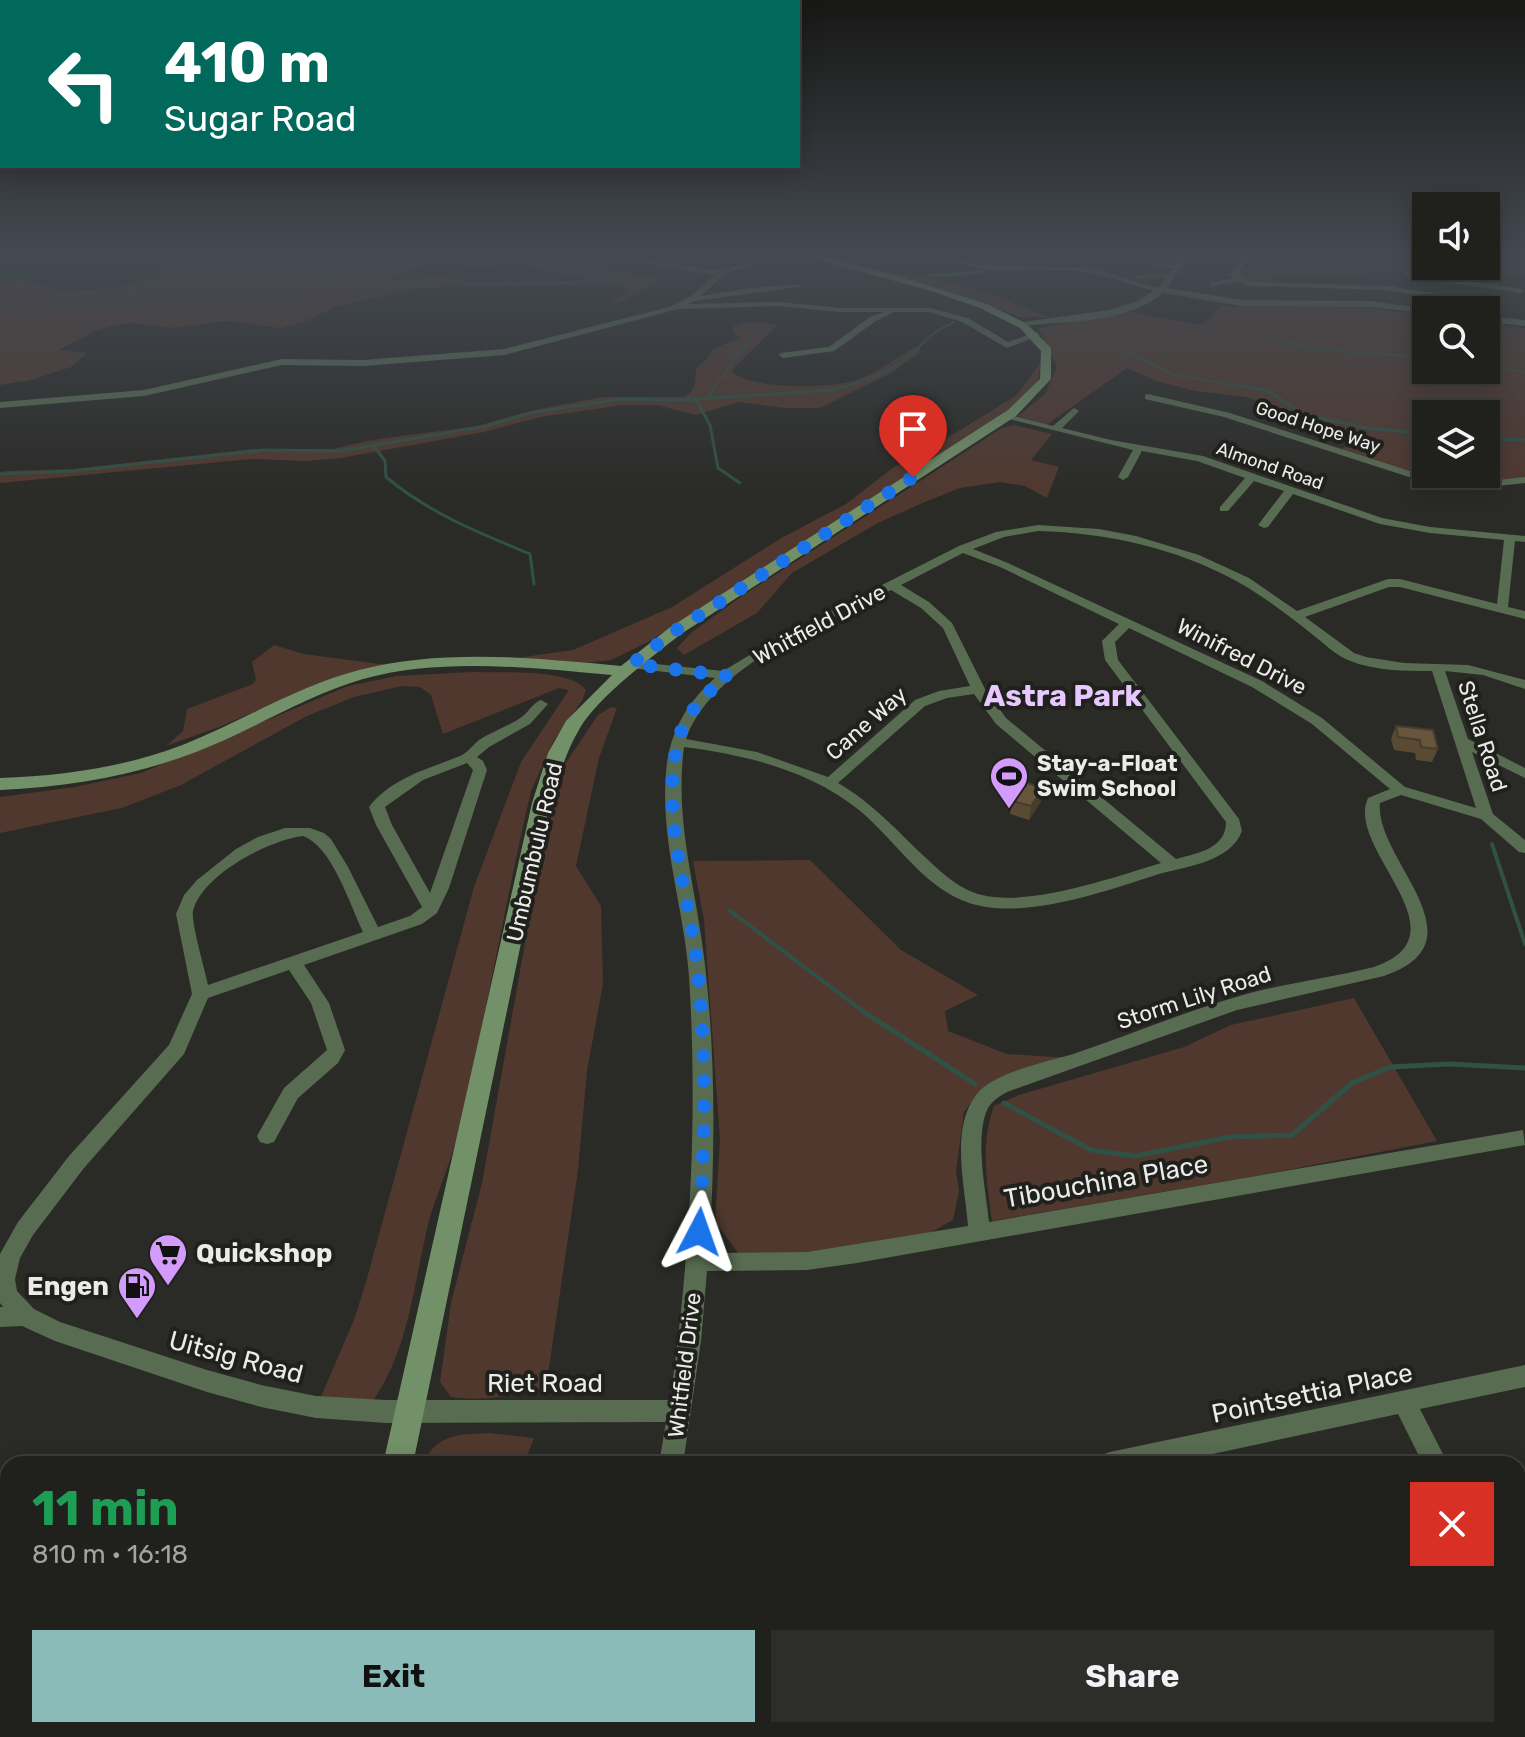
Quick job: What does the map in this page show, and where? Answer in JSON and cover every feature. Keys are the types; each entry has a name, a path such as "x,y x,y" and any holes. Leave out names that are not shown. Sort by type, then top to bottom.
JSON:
{"main road":[{"name":"Umbumbulu Road","path":"400,1456 547,780 575,721 628,667 675,631 1006,417 1039,391 1048,377 1049,360 1034,338"},
{"path":"0,784 83,776 157,759 188,749 339,681 392,668 442,664 628,667"}],"street":[{"path":"0,405 144,393 282,362 363,363 504,352 560,338"},
{"path":"783,355 831,349 846,338"},
{"path":"995,338 1007,345 1016,338"},
{"name":"Good Hope Way","path":"1148,397 1227,415 1443,485 1462,487 1525,480"},
{"path":"1055,429 1074,411"},
{"name":"Almond Road","path":"1006,417 1199,458 1398,525 1525,539"},
{"path":"1123,477 1139,447"},
{"path":"1224,509 1252,476"},
{"path":"1264,525 1291,490"},
{"name":"Whitfield Drive","path":"672,1456 697,1262 705,1142 697,967 673,802 678,742 698,703 728,676 793,634 963,549 996,536 1029,528 1053,527 1100,533 1219,567 1243,579 1357,659 1389,667 1485,671 1525,685"},
{"path":"1502,610 1510,538"},
{"name":"Winifred Drive","path":"963,549 1257,684 1291,703 1400,790 1486,816 1525,848"},
{"path":"1296,616 1388,583 1400,583 1525,615"},
{"path":"892,585 925,605 948,626 978,689 1001,721 1173,865"},
{"path":"678,742 779,763 830,783 865,808 936,875 963,894 984,902 1029,902 1173,865 1223,847 1235,833 1234,822 1112,660 1108,641 1127,623"},
{"path":"628,667 728,676"},
{"name":"Stella Road","path":"1438,669 1486,816"},
{"name":"Cane Way","path":"830,783 920,703 944,694 978,689"},
{"path":"431,909 377,807 382,799 397,789 467,759 478,746 530,718 541,704"},
{"path":"1464,742 1525,774"},
{"path":"201,994 416,920 431,909 441,888 480,770 476,762 467,759"},
{"name":"Storm Lily Road","path":"979,1231 973,1126 982,1100 989,1093 1210,1012 1365,975 1406,958 1418,935 1417,914 1377,833 1370,808 1373,801 1400,790"},
{"path":"24,1316 7,1299 4,1282 6,1262 13,1244 45,1200 155,1076 185,1035 201,994 197,962 184,918 185,908 197,887 211,873 270,838 310,832 319,836 331,852 373,935"},
{"path":"267,1136 286,1099 336,1050 319,1004 292,962"},
{"name":"Tibouchina Place","path":"697,1262 807,1261 1523,1138"},
{"path":"0,1317 24,1316"},
{"name":"Uitsig Road","path":"24,1316 125,1354 258,1395 319,1408 409,1411"},
{"name":"Pointsettia Place","path":"1148,1456 1525,1376"},
{"path":"1404,1402 1432,1456"},
{"name":"Riet Road","path":"409,1411 680,1411"}],"shaded area":[{"path":"0,338 82,338 59,350 87,353 71,367 31,380 0,385"},
{"path":"741,338 764,338 731,371 756,382 793,386 831,385 859,379 920,345 920,352 891,373 820,408 785,408 738,402 696,415 657,405 623,405 540,417 484,432 341,458 306,461 251,459 0,483 0,472 73,469 253,449 333,449 372,440 477,426 534,410 603,397 683,397 693,389 696,368 714,348"},
{"path":"1043,338 1412,338 1412,384 1500,384 1500,338 1525,338 1525,478 1500,481 1500,400 1412,400 1412,472 1340,450 1359,439 1246,397 1196,391 1156,381 1127,368 1046,425 1018,416 1045,394 1057,367"},
{"path":"1041,362 1038,380 1019,404 648,642 611,660 584,663 496,661 573,650 672,607 783,537 846,504 894,467 921,454 1017,395"},
{"path":"1014,425 1052,434 1031,460 1059,467 1047,498 1025,486 1000,482 960,488 920,504 878,523 792,573 757,613 684,655 677,648 692,632 739,598 1002,428"},
{"path":"274,645 304,654 388,665 286,698 166,746 183,731 187,709 253,684 256,680 252,662"},
{"path":"472,672 550,675 578,683 586,690 582,701 554,740 531,791 466,1097 453,1150 429,1221 396,1358 374,1399 354,1403 319,1401 354,1320 366,1282 474,887 521,762 569,690 559,688 443,734 431,695 420,687 402,686 354,697 307,716 181,785 122,808 0,833 0,797 75,787 141,773 348,686 397,676"},
{"path":"611,707 617,708 599,758 576,866 601,906 603,984 587,1071 578,1170 546,1388 487,1398 451,1397 440,1382 451,1303 482,1183 536,882 552,812 565,764 598,715"},
{"path":"810,860 901,950 978,995 945,1011 948,1031 1007,1054 1070,1058 976,1096 964,1112 956,1171 959,1191 953,1220 928,1234 794,1254 739,1254 715,1222 720,1139 704,920 693,861"},
{"path":"1354,998 1437,1141 992,1221 986,1148 994,1106 1019,1095 1184,1047 1231,1025"},
{"path":"489,1433 534,1438 527,1456 428,1456 442,1441 459,1435"}],"building":[{"path":"1396,726 1433,730 1438,749 1421,747 1420,740 1398,737"},
{"path":"1024,782 1043,788 1031,806 1012,801"}],"waterway":[{"path":"714,388 750,338"},
{"path":"839,388 893,367 929,338"},
{"path":"1275,338 1309,349 1412,356"},
{"path":"1113,346 1175,375 1241,386"},
{"path":"1500,368 1525,372"},
{"path":"709,396 715,386"},
{"path":"839,388 846,386"},
{"path":"1241,386 1266,390 1300,412 1320,418 1367,428 1412,433"},
{"path":"1241,386 1253,388"},
{"path":"696,399 839,388"},
{"path":"373,445 487,426 530,413 619,399 696,399"},
{"path":"696,399 710,425 718,468 740,483"},
{"path":"1500,439 1525,440"},
{"path":"0,474 73,471 264,450 340,451 373,445"},
{"path":"373,445 385,461 386,477 402,490 455,521 530,554 534,584"},
{"path":"1492,844 1525,944"},
{"path":"729,910 864,1012"},
{"path":"864,1012 975,1084"},
{"path":"1004,1103 1091,1150 1135,1156 1230,1137 1292,1135 1352,1083 1390,1067 1449,1064 1525,1068"}],"place":[{"name":"Stay-a-Float Swim School","path":"1009,810"},
{"name":"Quickshop","path":"168,1287"},
{"name":"Engen","path":"137,1320"}],"district":[{"name":"Astra Park","path":"1063,696"}],"route":[{"path":"699,1232 705,1142 697,967 677,843 673,802 674,764 678,742 688,719 706,693 728,676 632,664 675,631 913,477"}]}
